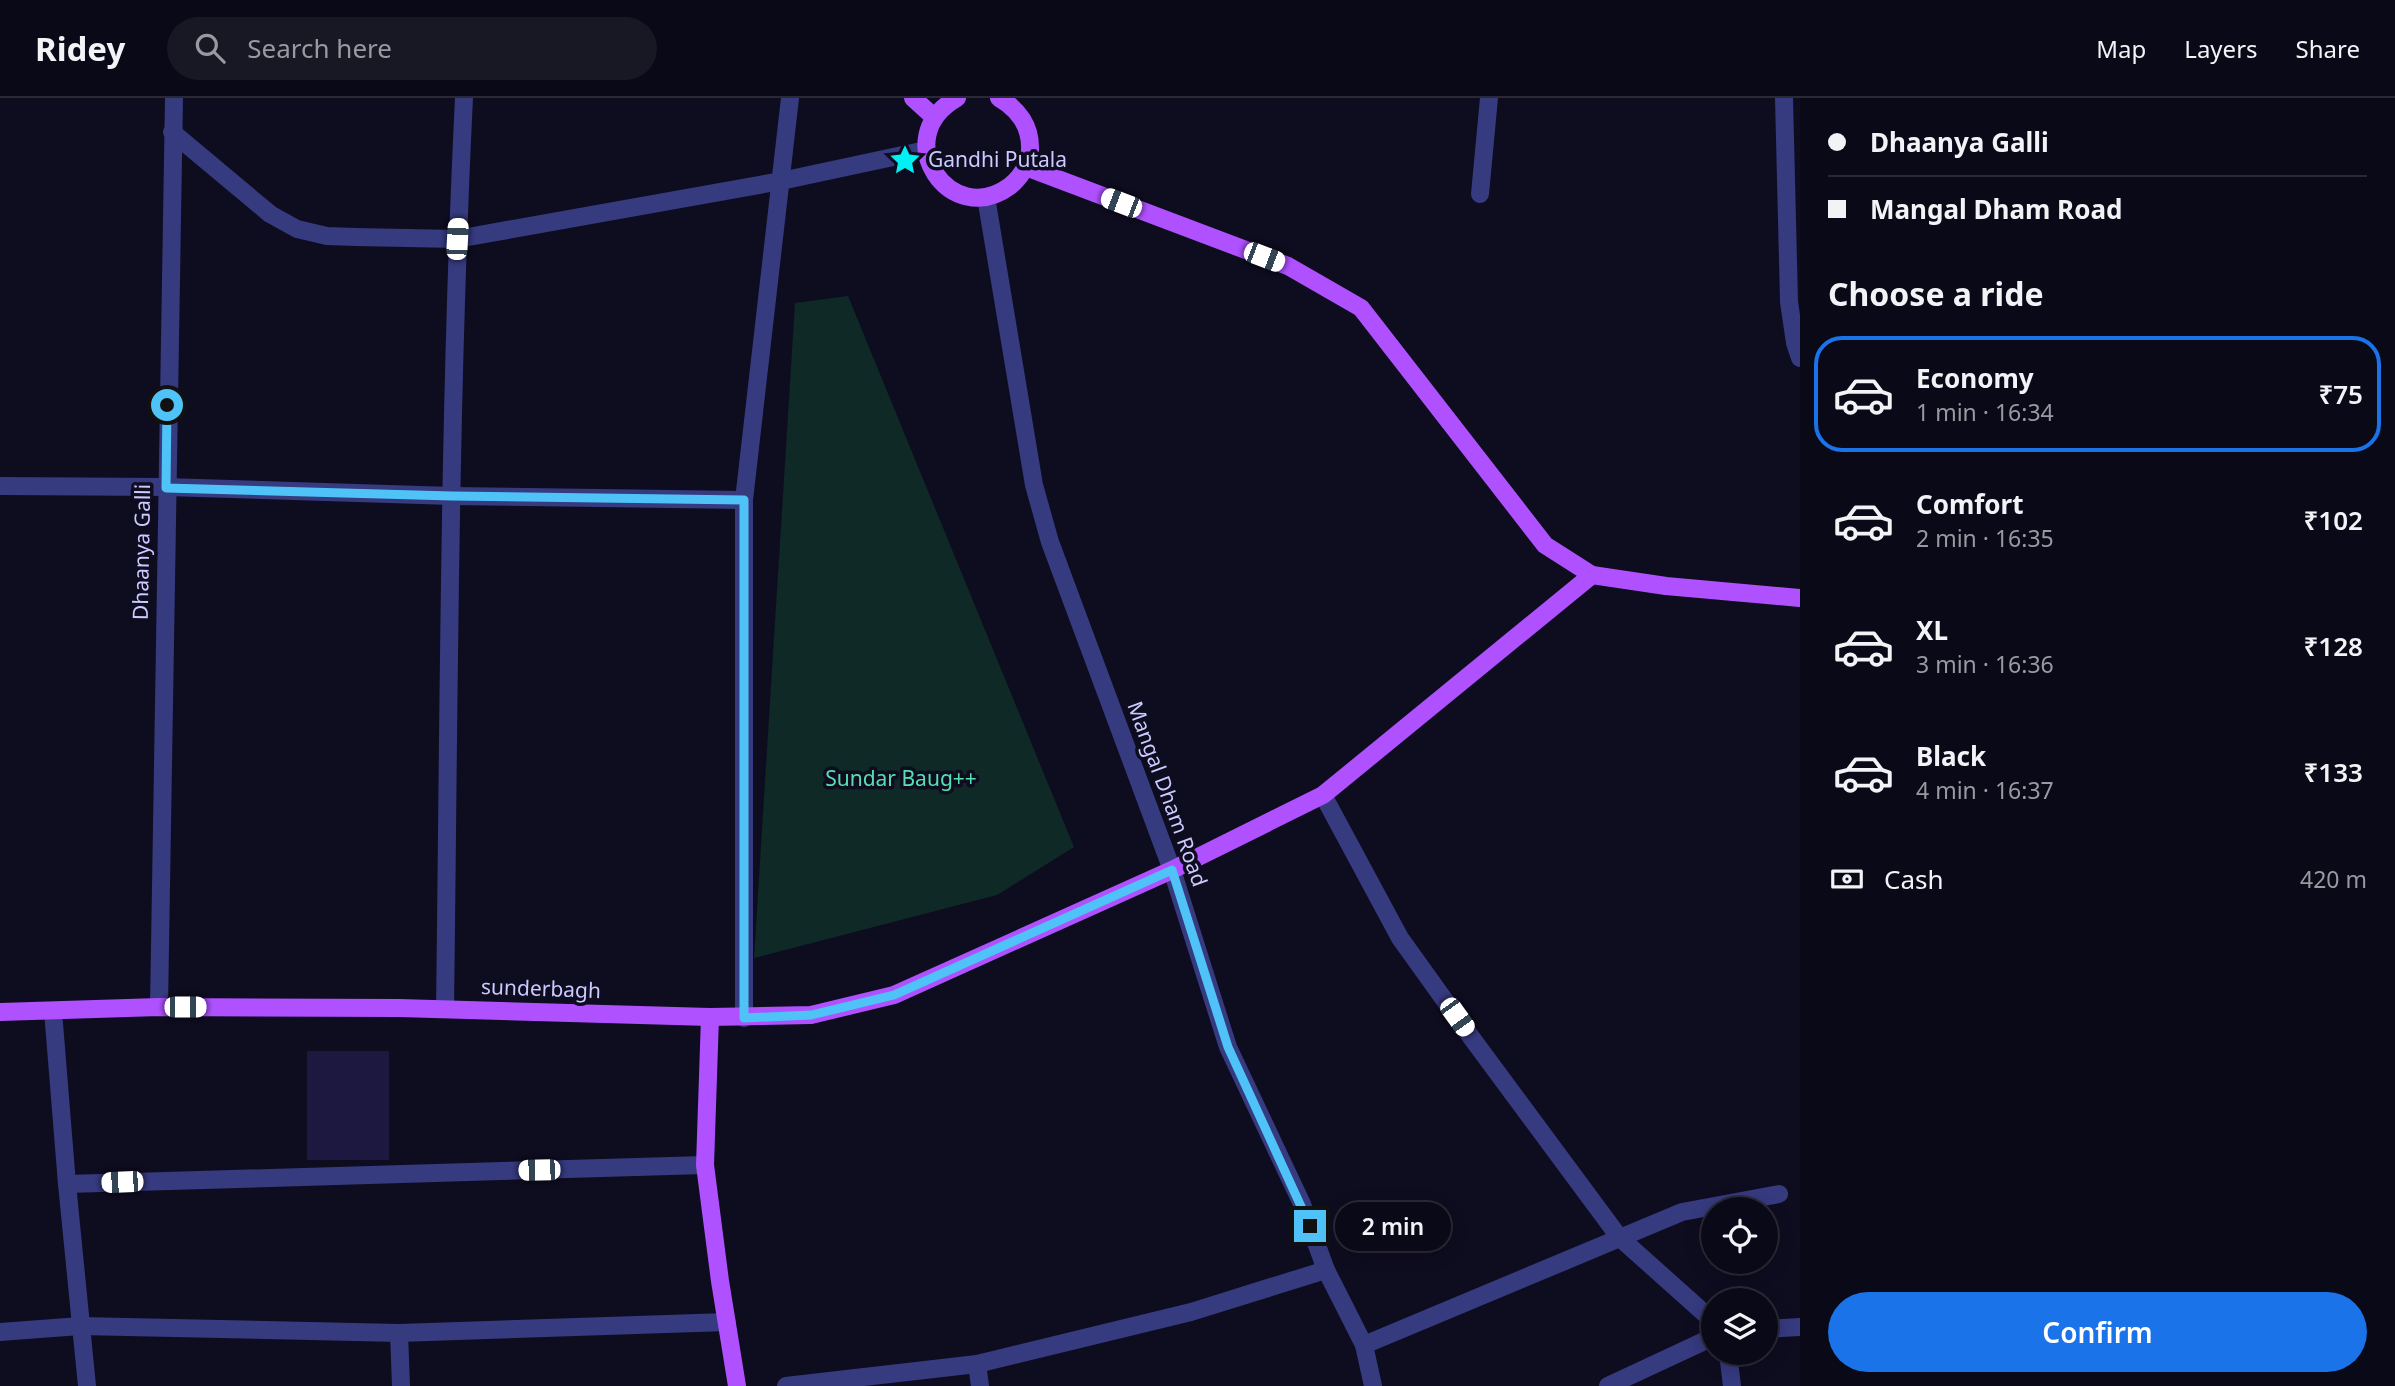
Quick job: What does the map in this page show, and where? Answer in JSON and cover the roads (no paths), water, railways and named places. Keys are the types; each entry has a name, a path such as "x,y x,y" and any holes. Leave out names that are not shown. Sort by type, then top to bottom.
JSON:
{"main road":[{"path":"913,98 934,117"},
{"path":"957,98 946,104 934,117 927,133 926,150 930,167 939,181 953,191 969,197 986,197 1002,191 1016,181 1026,167 1030,150 1029,133 1022,117 1008,100"},
{"path":"1026,167 1288,266 1360,308 1545,545 1592,575 1666,586 1800,598"},
{"name":"sunderbagh","path":"0,1012 159,1007 445,1009 744,1018 811,1015 894,995 1172,870 1323,795 1592,575"},
{"path":"710,1017 705,1165 737,1386"}],"street":[{"name":"Dhaanya Galli","path":"159,1007 174,98"},
{"path":"445,1009 457,239 464,98"},
{"path":"744,1018 744,500 790,98"},
{"path":"1480,194 1489,98"},
{"path":"1784,98 1795,343 1800,358"},
{"path":"172,132 271,214 297,229 327,236 457,239 781,181 926,150"},
{"name":"Mangal Dham Road","path":"986,197 1034,485 1050,542 1172,870 1228,1047 1302,1204 1326,1270 1364,1345 1373,1386"},
{"path":"0,486 744,500"},
{"path":"1323,795 1400,938 1619,1237 1701,1310"},
{"path":"53,1011 87,1386"},
{"path":"67,1184 705,1165"},
{"path":"1364,1345 1682,1212 1779,1194"},
{"path":"786,1386 977,1364 1191,1312 1326,1270"},
{"path":"0,1332 80,1326 398,1333 727,1322"},
{"path":"1778,1328 1800,1327"},
{"path":"398,1333 401,1386"},
{"path":"1608,1386 1701,1343"},
{"path":"977,1364 979,1386"},
{"path":"1729,1365 1732,1386"}],"place":[{"name":"Gandhi Putala","path":"905,160"}],"park label":[{"name":"Sundar Baug++","path":"901,779"}]}
